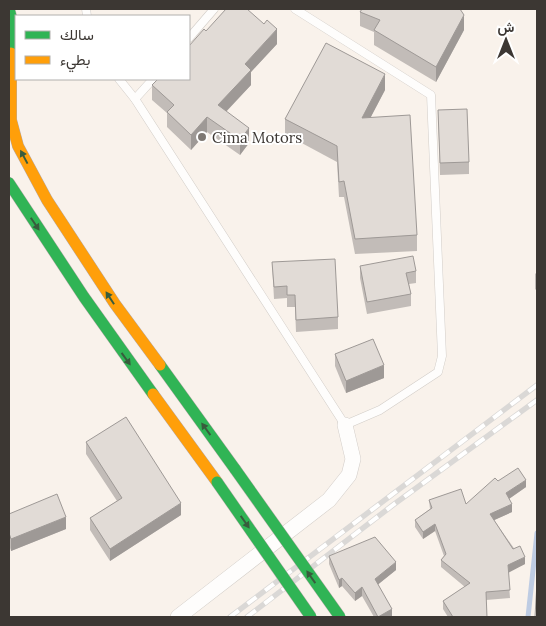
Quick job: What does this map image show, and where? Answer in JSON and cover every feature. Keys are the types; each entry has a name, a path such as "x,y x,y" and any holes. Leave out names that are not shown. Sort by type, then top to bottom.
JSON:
{"highway":[{"path":"9,9 14,25 14,39 10,55 11,120 18,146 47,200 114,304 235,469 340,617"},
{"path":"9,183 99,322 217,482 311,617"}],"street":[{"path":"178,617 330,500 349,475 353,459 345,426"}],"lane":[{"path":"14,25 15,9"},
{"path":"190,37 214,9"},
{"path":"120,80 135,100 345,426 380,410 438,372 442,356 431,96 295,9"},
{"path":"135,100 152,80"}],"building":[{"path":"226,9 247,9 264,24 267,20 277,29 245,64 251,70 218,105 249,128 240,140 207,117 191,135 167,112 174,105 152,85 157,80 190,80 190,45 204,29 206,31"},
{"path":"362,9 460,9 464,15 436,67 374,30 380,20 360,12"},
{"path":"326,43 385,74 362,118 410,115 417,235 355,239 344,181 339,182 337,146 285,119"},
{"path":"467,109 469,162 440,163 438,110"},
{"path":"413,256 416,271 406,273 411,294 367,302 360,266"},
{"path":"335,259 338,317 296,320 295,295 287,295 287,286 274,287 272,262"},
{"path":"373,339 384,365 346,381 335,354"},
{"path":"126,417 181,503 110,549 90,518 122,498 86,442"},
{"path":"518,468 526,480 506,493 512,504 490,514 513,549 520,546 525,557 508,565 510,590 486,592 487,617 453,617 443,601 470,583 441,560 446,554 435,524 423,532 415,520 432,508 429,500 461,489 466,504 495,478 498,481"},
{"path":"57,494 66,517 11,539 9,533 9,514"},
{"path":"375,537 396,562 375,579 392,609 378,617 362,587 355,593 342,578 339,580 329,556"},
{"path":"537,582 537,617 535,617"}],"waterway":[{"path":"528,617 537,533"}],"railway":[{"path":"230,617 537,385"},
{"path":"247,617 393,505 537,400"}],"traffic: fast":[{"path":"9,9 14,34 12,52 9,58"},
{"path":"9,183 84,297 153,394"},
{"path":"160,365 235,469"},
{"path":"235,469 340,617"},
{"path":"217,482 311,617"}],"traffic: slow":[{"path":"11,53 11,120 18,146 47,200 115,304 160,365"},
{"path":"153,394 217,482"}],"place":[{"name":"Cima Motors","path":"202,137"}]}
